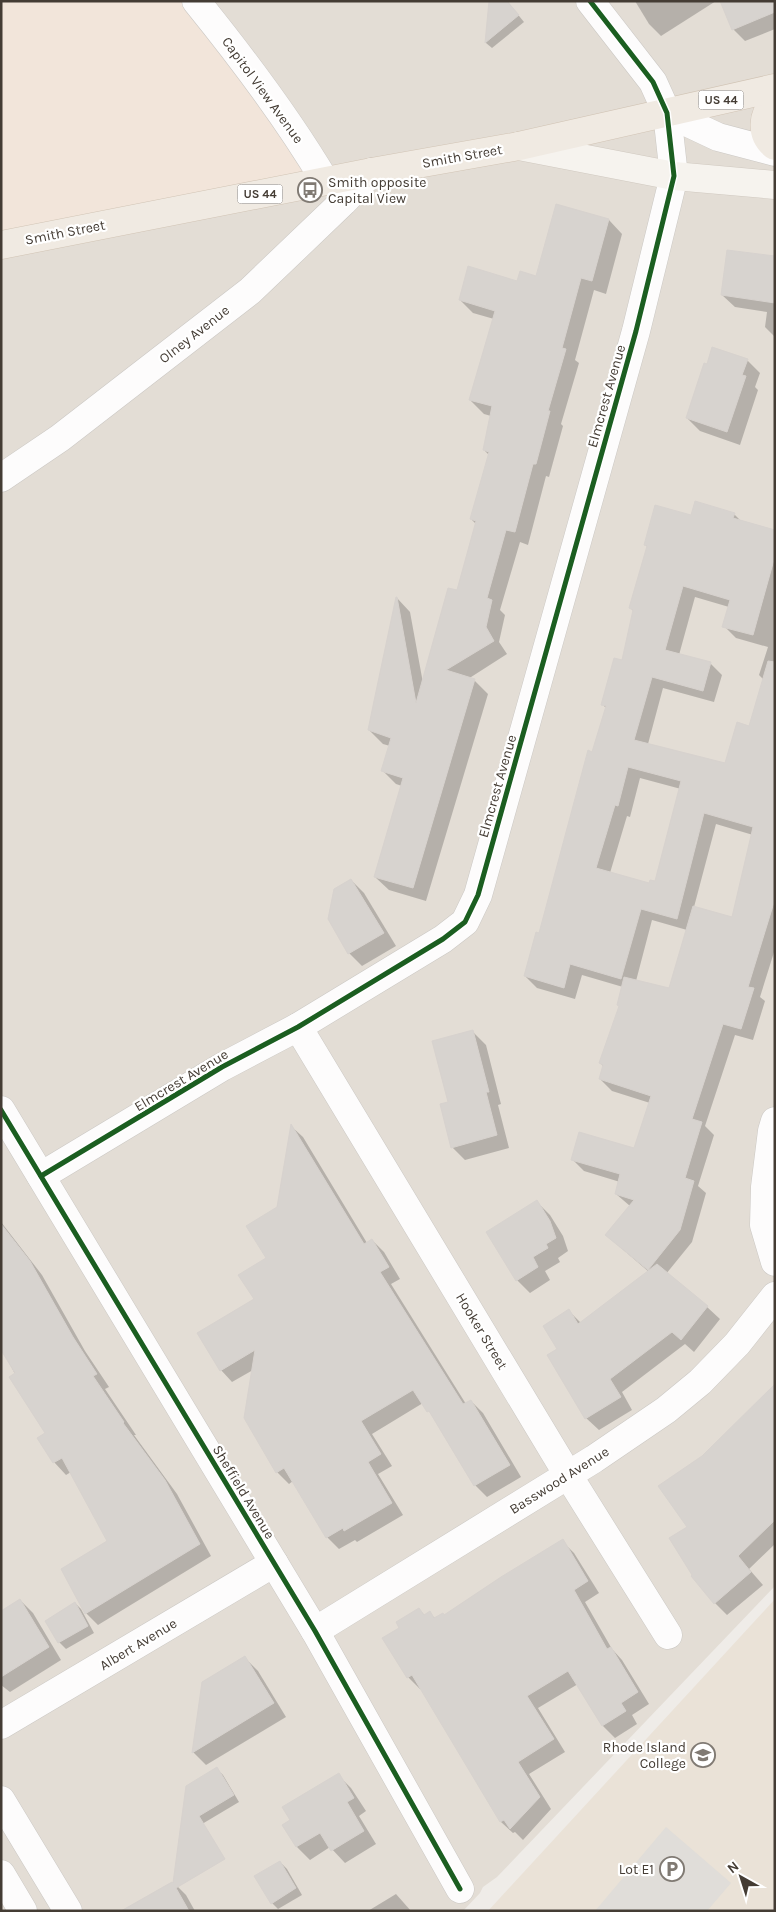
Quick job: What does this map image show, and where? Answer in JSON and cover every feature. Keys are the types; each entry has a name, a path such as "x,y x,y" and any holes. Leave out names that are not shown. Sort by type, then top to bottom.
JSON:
{"main road":[{"name":"Smith Street","path":"1,245 372,172 519,146 668,113 741,94 775,88"},
{"path":"775,102 765,117 763,127 771,143 775,146"},
{"path":"519,146 674,176 775,185"}],"street":[{"name":"Capitol View Avenue","path":"196,1 295,130 326,181"},
{"path":"590,1 653,82 668,113 718,137 775,152"},
{"name":"Elmcrest Avenue","path":"41,1176 222,1067 298,1027 443,939 465,922 478,896 636,331 674,176 668,113"},
{"name":"Olney Avenue","path":"1,478 60,438 250,291 372,172"},
{"name":"Hooker Street","path":"298,1027 568,1475 668,1635"},
{"name":"Sheffield Avenue","path":"1,1110 315,1631 460,1889"},
{"path":"775,1121 765,1187 764,1225 775,1262"},
{"name":"Basswood Avenue","path":"315,1631 568,1475 666,1410 700,1382 737,1344 775,1296"},
{"name":"Albert Avenue","path":"1,1725 274,1563"},
{"path":"1,1800 68,1911"},
{"path":"1,1874 23,1911"}],"shaded area":[{"path":"1,1 189,1 321,177 1,241"},
{"path":"189,1 775,1 775,1586 497,1877 483,1887 480,1893 463,1911 1,1911 1,241"},
{"name":"Rhode Island College","path":"775,1599 775,1911 488,1911"},
{"name":"Lot E1","path":"666,1827 731,1883 707,1911 595,1911"}],"building":[{"path":"489,1 507,1 519,15 485,43"},
{"path":"720,1 775,1 775,12 732,30"},
{"path":"556,204 609,219 592,281 581,278 562,348 566,349 548,411 550,411 536,464 533,464 515,532 506,530 487,598 492,600 486,627 494,641 446,670 475,679 413,888 374,877 403,778 381,771 391,738 368,730 374,701 397,597 416,703 448,588 457,590 476,521 470,519 489,452 483,450 492,406 469,400 495,311 459,300 468,266 517,281 520,271 536,276"},
{"path":"727,250 775,256 775,303 721,295"},
{"path":"712,347 748,359 742,375 746,376 727,432 686,418 704,363 707,364"},
{"path":"695,501 735,513 733,518 775,530 775,556 753,635 722,627 730,600 683,586 665,650 711,662 703,691 652,677 634,740 725,763 737,722 749,726 768,661 775,662 775,899 748,987 754,988 741,1029 723,1024 692,1119 702,1122 685,1178 694,1181 680,1230 648,1270 605,1235 634,1200 615,1194 620,1174 571,1160 579,1132 634,1148 651,1096 599,1079 603,1065 599,1063 619,1006 617,1005 624,977 669,988 693,906 732,917 753,827 704,813 677,919 641,909 621,979 570,964 564,988 524,976 536,932 539,933 588,750 592,752 606,706 601,705 614,658 622,660 633,610 629,608 647,546 644,545 655,505 691,515","holes":["628,767 681,781 655,881 650,880 649,883 596,868 615,805 618,806"]},
{"path":"351,879 384,933 348,954 328,919 334,889"},
{"path":"473,1030 489,1092 486,1092 497,1135 451,1148 440,1104 448,1102 432,1041"},
{"path":"291,1124 364,1244 372,1239 389,1267 380,1272 463,1404 471,1400 510,1465 474,1486 429,1411 427,1412 413,1390 361,1421 381,1454 368,1462 392,1503 344,1531 343,1528 326,1538 284,1468 276,1473 244,1418 255,1350 220,1371 197,1333 254,1299 238,1275 266,1258 246,1226 277,1207"},
{"path":"537,1200 550,1221 556,1238 546,1244 548,1248 533,1257 538,1267 516,1281 486,1232"},
{"path":"1,1224 30,1261 73,1337 97,1374 93,1376 123,1423 165,1480 200,1544 85,1614 61,1569 107,1541 62,1458 53,1463 37,1438 45,1433 9,1377 15,1373 1,1350"},
{"path":"657,1264 708,1306 681,1340 672,1332 610,1379 621,1397 585,1419 547,1355 557,1349 543,1326 569,1309 578,1324"},
{"path":"775,1384 775,1520 738,1556 751,1572 714,1604 691,1576 669,1538 687,1527 658,1486 702,1456"},
{"path":"563,1539 588,1581 574,1590 607,1649 611,1647 638,1692 621,1703 626,1711 602,1726 568,1671 527,1696 554,1739 518,1762 540,1797 510,1829 504,1820 500,1822 412,1675 407,1678 382,1638 399,1628 396,1622 419,1608 424,1615 430,1611 434,1618 443,1613 444,1615"},
{"path":"20,1599 49,1647 1,1677 1,1611"},
{"path":"75,1602 88,1626 58,1643 45,1621"},
{"path":"245,1656 274,1703 192,1753 202,1682"},
{"path":"217,1767 234,1795 199,1816 225,1859 176,1888 189,1911 121,1911 173,1883 186,1786"},
{"path":"339,1773 354,1798 347,1802 364,1831 331,1851 320,1833 296,1847 282,1825 290,1820 282,1807"},
{"path":"280,1861 296,1888 271,1904 254,1876"}],"cycle path":[{"path":"41,1176 222,1067 298,1027 443,939 465,922 478,895 636,331 674,176 667,113 653,82 590,1"},
{"path":"1,1110 315,1631 460,1889"}],"place":[{"name":"Smith opposite Capital View","path":"310,190"},
{"name":"Rhode Island College","path":"703,1755"},
{"name":"Lot E1","path":"672,1869"}]}
